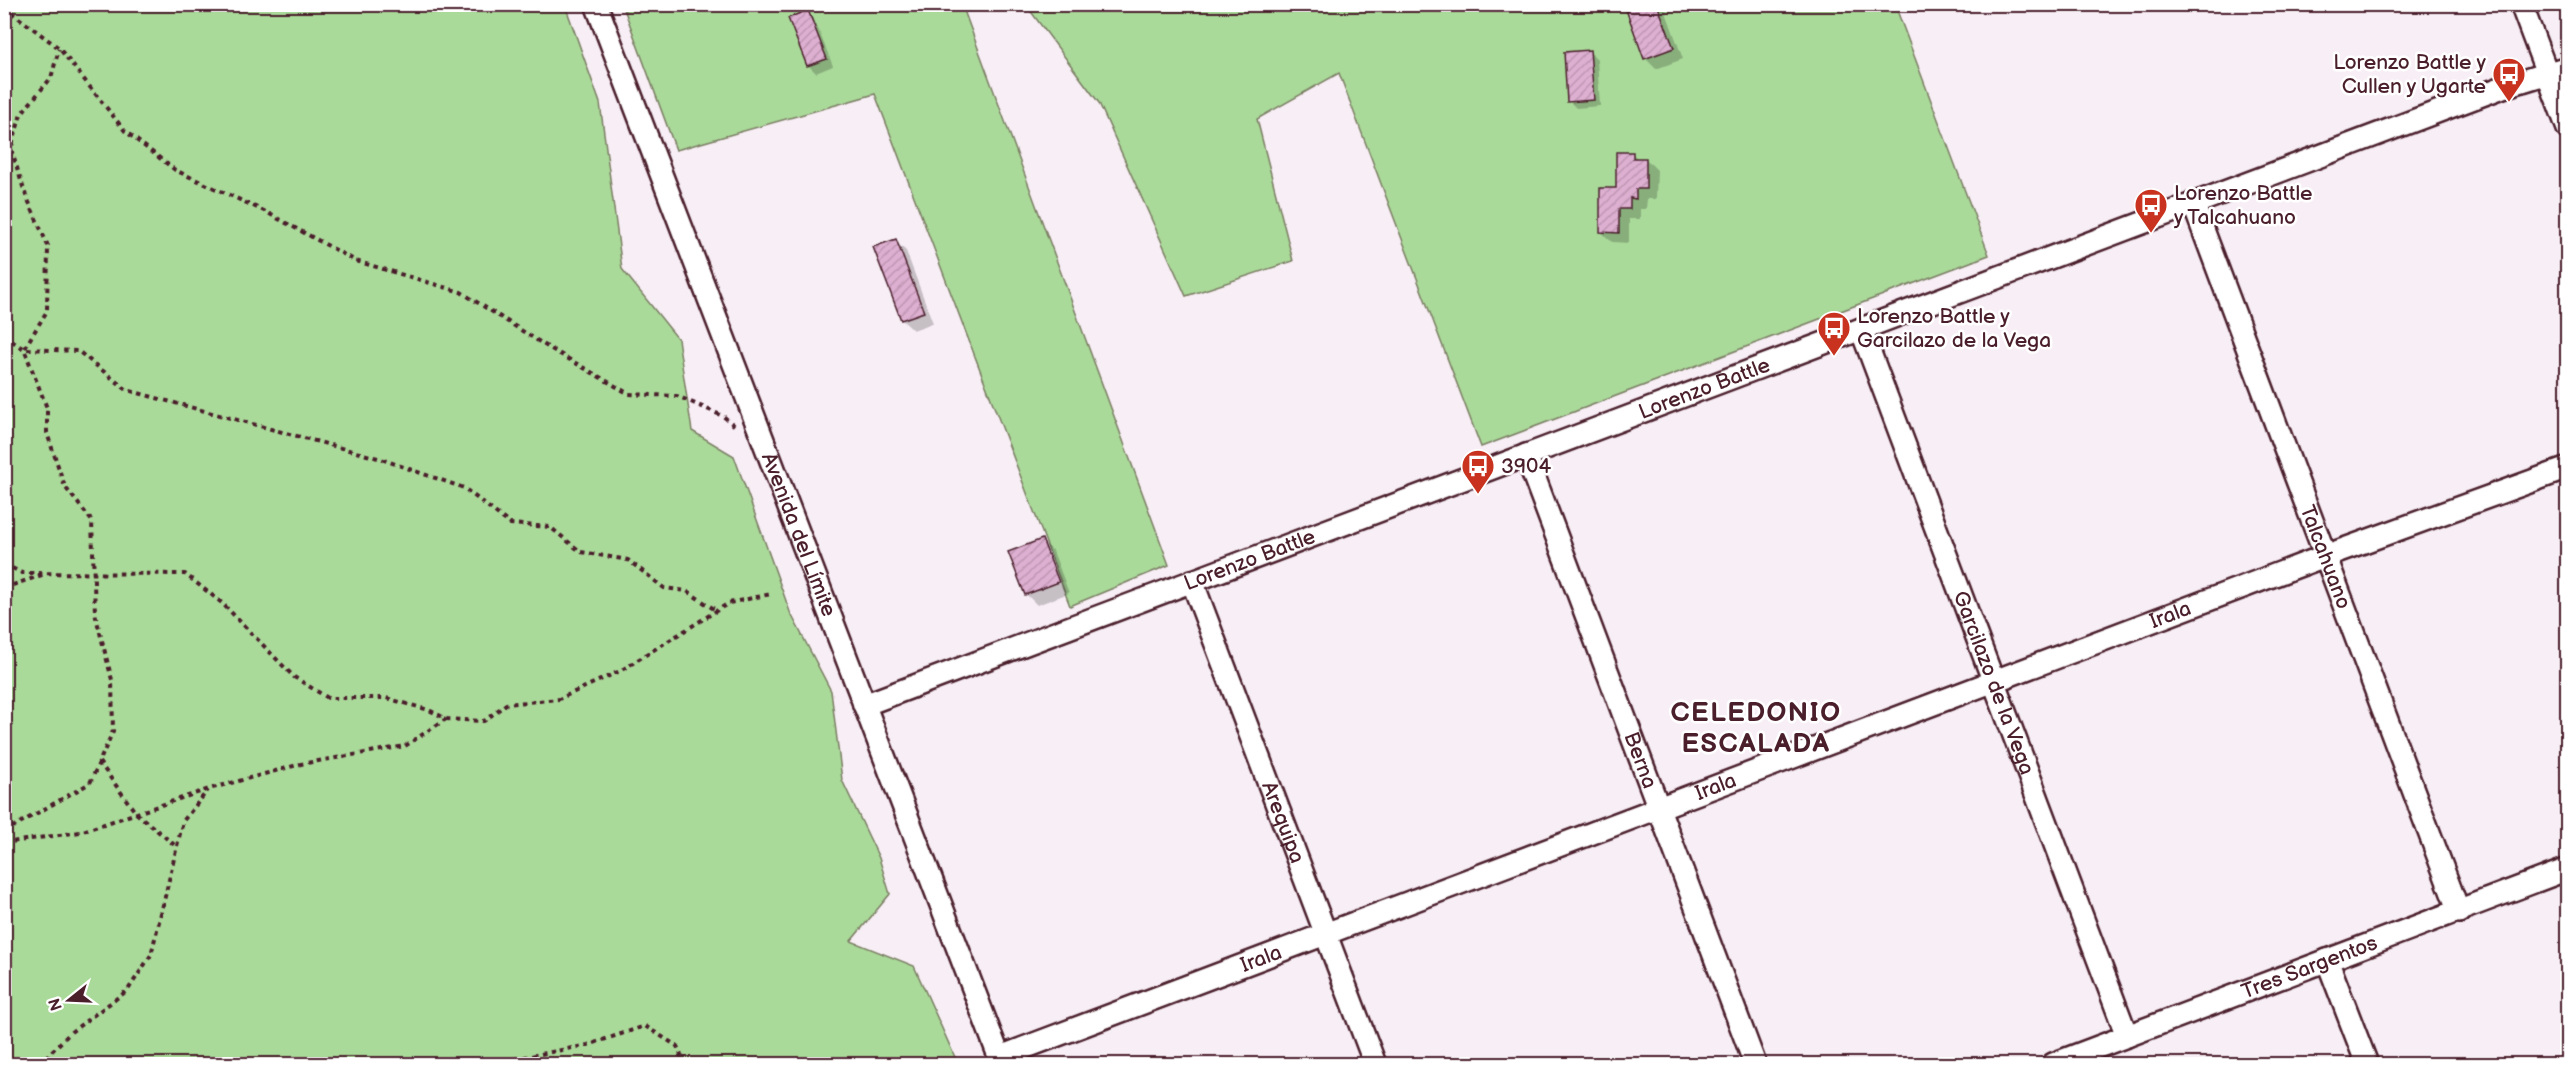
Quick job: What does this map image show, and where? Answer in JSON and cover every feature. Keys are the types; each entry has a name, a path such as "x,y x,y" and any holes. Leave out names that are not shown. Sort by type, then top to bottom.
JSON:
{"street":[{"name":"Avenida del Límite","path":"596,4 1001,1061"},
{"path":"2521,4 2568,129"},
{"name":"Lorenzo Battle","path":"864,705 2193,203 2503,87 2568,67"},
{"name":"Talcahuano","path":"2193,203 2459,912"},
{"name":"Garcilazo de la Vega","path":"1861,329 2127,1036"},
{"name":"Berna","path":"1526,455 1755,1065"},
{"name":"Irala","path":"1001,1061 1326,934 1994,681 2325,556 2568,468"},
{"name":"Arequipa","path":"1192,581 1375,1065"},
{"name":"Tres Sargentos","path":"2053,1065 2095,1057 2127,1036 2567,872"},
{"path":"2327,960 2367,1065"}],"path":[{"path":"4,7 59,48 125,131 175,170 264,211 356,261 461,292 546,346 629,394 677,396 723,416 741,431"},
{"path":"24,349 47,311 48,246 25,193 11,149 21,114 51,78 59,48"},
{"path":"4,336 24,349 78,351 127,390 378,458 464,488 510,524 550,527 581,552 628,560 664,588 687,591 717,611"},
{"path":"4,832 90,783 113,730 112,681 95,613 92,521 65,487 47,433 47,408 24,349"},
{"path":"4,564 22,573 185,574 222,603 294,676 328,698 386,698 429,710 447,719 483,721 506,704 558,699 620,671 729,603 771,594"},
{"path":"4,588 48,573"},
{"path":"4,843 80,832 209,789 301,764 405,746 447,719"},
{"path":"99,762 136,813 177,847"},
{"path":"39,1065 71,1032 128,990 151,955 183,821 209,789"},
{"path":"488,1065 588,1045 645,1026 677,1046 685,1065"}],"green space":[{"path":"5,4 565,5 600,103 622,269 678,339 692,431 734,456 790,612 831,691 842,780 879,858 890,894 851,941 914,966 958,1064 5,1064"},
{"path":"626,4 962,5 1169,565 1070,606 875,94 676,150 623,6"},
{"path":"1026,5 1895,5 1989,255 1481,447 1339,73 1257,119 1293,261 1186,296 1099,103"}],"building":[{"path":"1624,4 1657,4 1674,48 1644,59"},
{"path":"808,10 827,59 807,66 788,18"},
{"path":"1590,50 1594,100 1567,102 1564,52"},
{"path":"1616,152 1633,152 1633,158 1646,158 1646,189 1636,189 1636,199 1630,198 1630,209 1619,209 1619,233 1600,232 1600,188 1616,188"},
{"path":"896,239 924,312 901,320 873,247"},
{"path":"1042,539 1059,582 1025,595 1008,552"}],"place":[{"name":"Lorenzo Battle y Cullen y Ugarte","path":"2509,103"},
{"name":"Lorenzo Battle y Talcahuano","path":"2151,234"},
{"name":"Lorenzo Battle y Garcilazo de la Vega","path":"1834,357"},
{"name":"3904","path":"1478,495"}],"district":[{"name":"CELEDONIO ESCALADA","path":"1756,728"}]}
